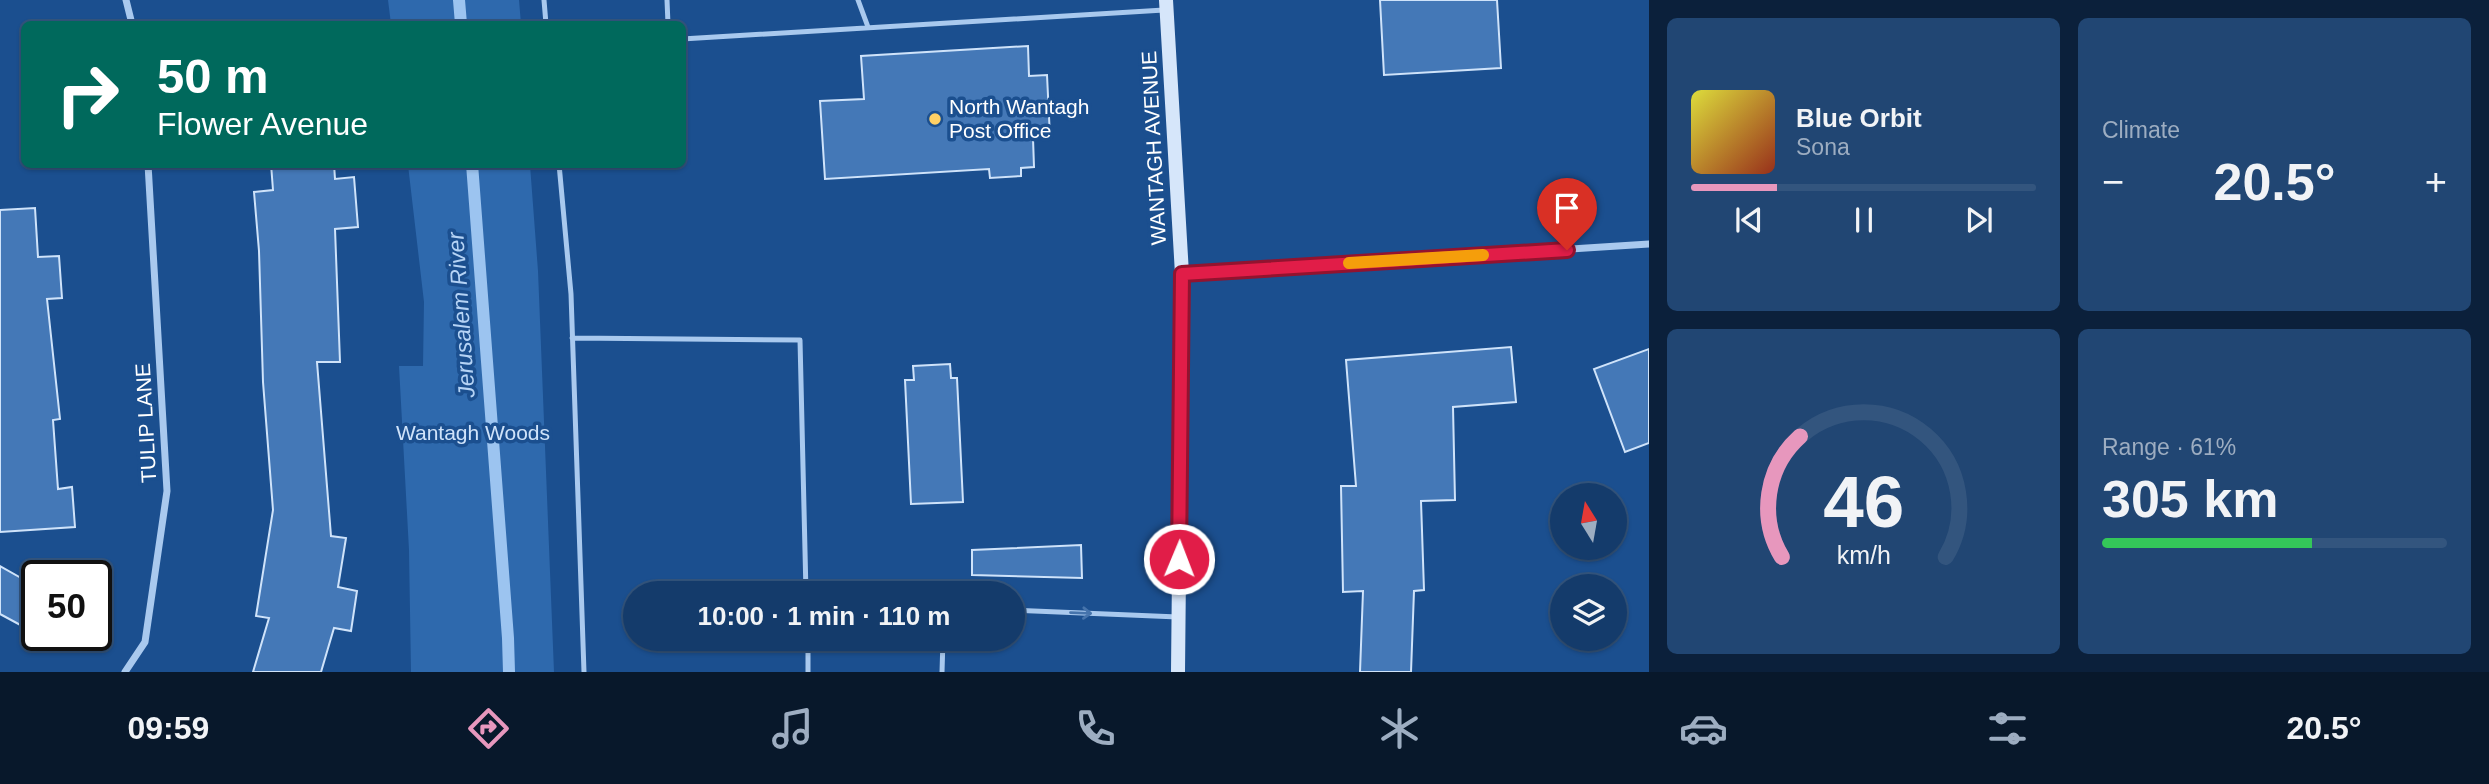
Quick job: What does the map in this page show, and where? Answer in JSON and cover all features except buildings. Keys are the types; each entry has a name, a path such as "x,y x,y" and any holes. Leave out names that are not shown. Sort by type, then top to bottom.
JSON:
{"main road":[{"name":"WANTAGH AVENUE","path":"1167,5 1182,274 1178,672"}],"street":[{"path":"126,0 131,21"},
{"name":"TULIP LANE","path":"125,672 145,642 167,491 148,168"},
{"path":"1182,274 1649,244"}],"lane":[{"path":"544,0 546,21"},
{"path":"667,0 668,21"},
{"path":"858,0 868,27"},
{"path":"686,39 1167,5"},
{"path":"559,168 570,294 584,672"},
{"path":"572,338 800,340 806,581"},
{"path":"1025,611 1179,617"},
{"path":"808,651 808,672"},
{"path":"942,672 943,651"}],"green space":[{"path":"388,0 519,0 521,21 391,21"},
{"name":"Wantagh Woods","path":"408,168 530,168 538,271 554,672 411,672 409,550 399,366 423,366 424,302"}],"waterway":[{"name":"Jerusalem River","path":"459,0 461,21"},
{"name":"Jerusalem River","path":"472,168 509,672"}],"slow traffic":[{"path":"1349,263 1483,255"}],"place":[{"name":"North Wantagh Post Office","path":"935,119"}],"route":[{"path":"1179,559 1182,274 1567,250"}]}
